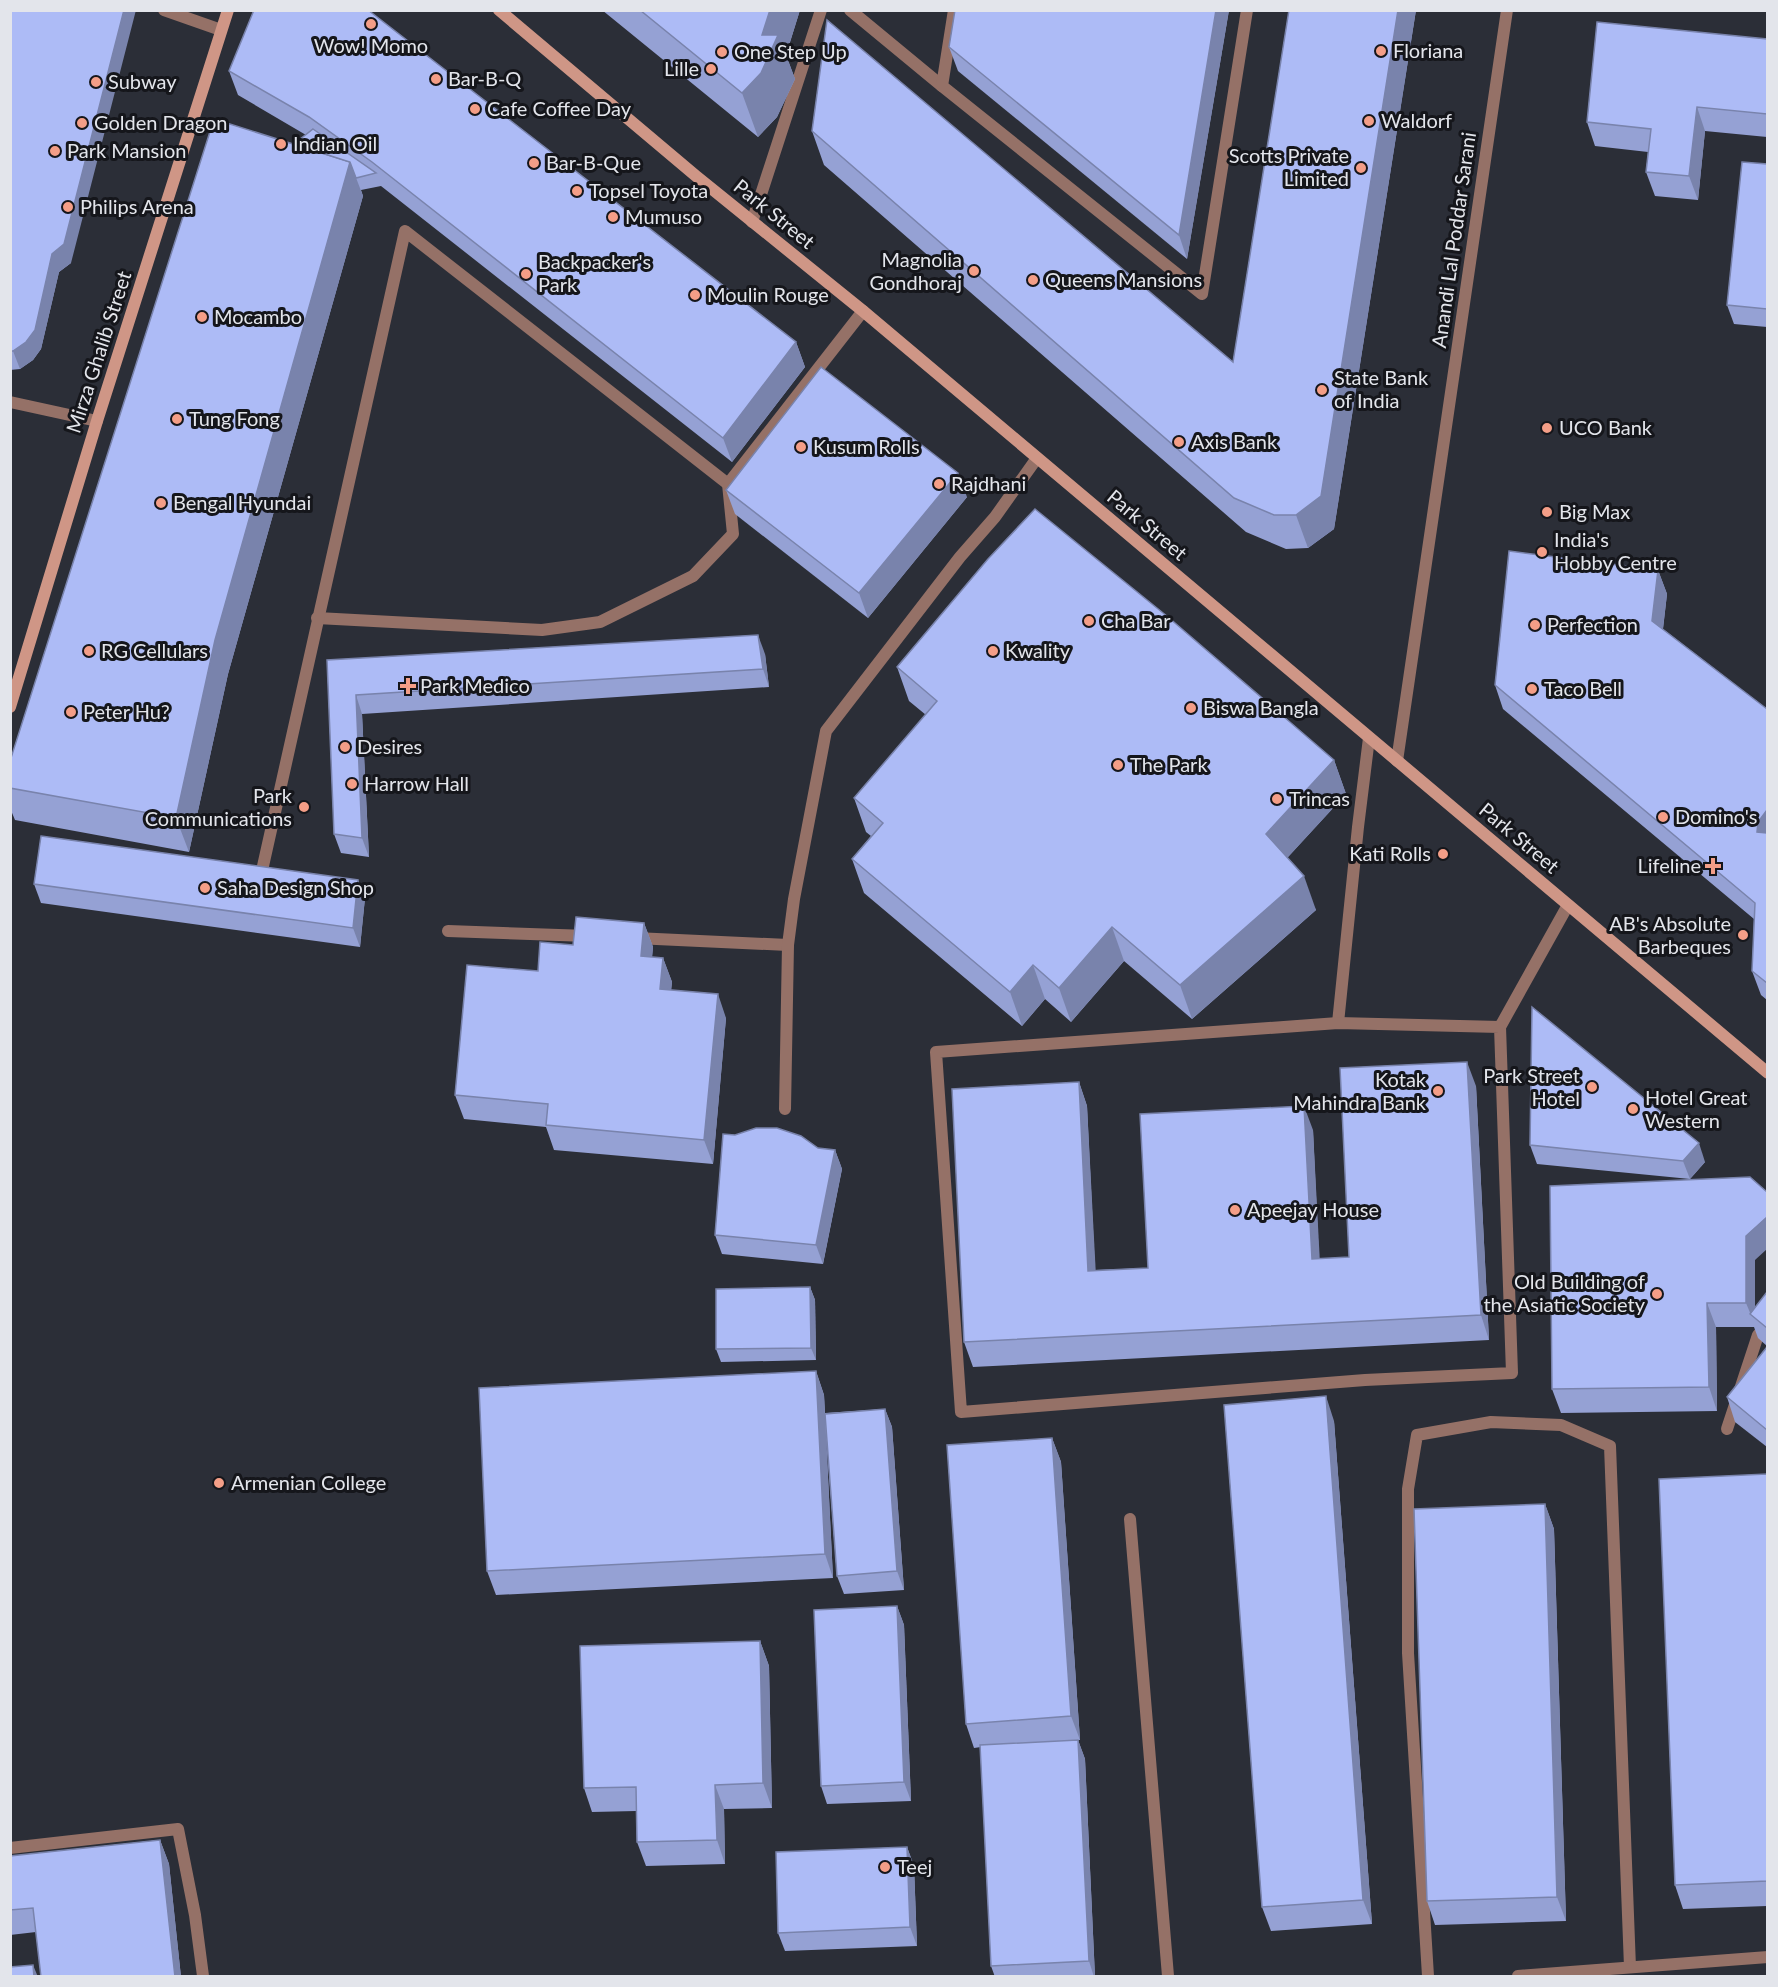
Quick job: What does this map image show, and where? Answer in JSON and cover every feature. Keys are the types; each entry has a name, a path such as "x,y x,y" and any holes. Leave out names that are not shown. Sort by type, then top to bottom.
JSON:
{"main road":[{"name":"Mirza Ghalib Street","path":"10,707 97,421 228,10"},
{"name":"Park Street","path":"499,10 863,311 1767,1073"}],"street":[{"path":"164,10 221,30"},
{"path":"753,222 821,10"},
{"path":"850,10 1202,294 1247,10"},
{"path":"942,86 954,10"},
{"name":"Anandi Lal Poddar Sarani","path":"1397,761 1507,10"},
{"path":"261,874 405,231 728,484"},
{"path":"317,618 542,630 600,622 693,576 733,534 728,484 863,311"},
{"path":"10,402 97,421"},
{"path":"785,1109 788,945 794,898 826,731 960,557 995,517 1037,458"},
{"path":"1338,1023 1358,826 1370,738"},
{"path":"1500,1027 1338,1023 936,1052 961,1412 1365,1380 1512,1373 1500,1027 1568,905"},
{"path":"448,931 600,937"},
{"path":"624,938 788,945"},
{"path":"1727,1429 1758,1335 1767,1323"},
{"path":"1428,1977 1408,1653 1408,1489 1417,1435 1491,1422 1561,1425 1610,1446 1630,1967"},
{"path":"1130,1519 1168,1977"},
{"path":"10,1848 178,1829 196,1924 203,1977"},
{"path":"1518,1977 1767,1957"}],"building":[{"name":"Park Mansion","path":"10,10 124,10 64,244 52,254 35,330 26,342 13,351 10,351"},
{"path":"254,10 368,10 796,342 723,438 372,162 309,117 229,71"},
{"path":"640,10 770,10 762,35 778,35 761,73 742,93"},
{"path":"955,10 1216,10 1179,235 949,47"},
{"name":"Queens Mansions","path":"1289,10 1398,10 1321,496 1296,515 1274,515 1234,498 812,131 827,20 1233,362"},
{"path":"1597,22 1767,39 1767,114 1697,107 1689,176 1646,172 1651,129 1587,122"},
{"path":"214,119 350,162 215,640 176,818 10,788 10,761"},
{"path":"313,129 376,173 356,178 350,162 294,144"},
{"path":"1742,162 1767,164 1767,309 1727,305"},
{"path":"821,367 958,473 859,593 726,490"},
{"name":"The Park","path":"1035,509 1168,617 1334,760 1266,834 1304,876 1180,985 1112,927 1059,988 1033,965 1010,992 852,859 883,823 854,798 937,701 897,667 988,559"},
{"path":"1509,551 1658,570 1652,621 1767,709 1767,810 1758,822 1757,832 1767,833 1767,983 1752,971 1755,903 1495,685"},
{"path":"758,635 763,669 356,695 362,838 334,834 327,660"},
{"path":"41,836 358,880 353,928 34,884"},
{"path":"576,917 644,923 641,956 663,958 660,989 718,994 704,1140 546,1125 548,1104 455,1095 467,965 538,971 540,942 573,945"},
{"path":"1532,1007 1699,1143 1683,1161 1530,1145"},
{"name":"Apeejay House","path":"1467,1062 1481,1315 964,1342 952,1089 1079,1082 1088,1271 1148,1268 1140,1114 1304,1106 1312,1259 1349,1257 1340,1068"},
{"path":"756,1128 777,1128 801,1136 818,1148 835,1150 816,1245 715,1235 723,1134 735,1135"},
{"name":"Old Building of the Asiatic Society","path":"1750,1177 1767,1192 1767,1217 1746,1236 1746,1303 1707,1303 1709,1387 1552,1389 1550,1186"},
{"path":"810,1287 811,1348 716,1349 716,1289"},
{"path":"1767,1292 1767,1328 1750,1314"},
{"path":"1767,1347 1767,1430 1727,1397"},
{"path":"816,1371 825,1554 487,1571 479,1388"},
{"path":"1326,1396 1363,1900 1262,1907 1224,1405"},
{"path":"885,1409 897,1571 837,1576 825,1414"},
{"path":"1052,1438 1071,1716 966,1724 947,1445"},
{"path":"1767,1474 1767,1881 1675,1885 1659,1479"},
{"path":"1545,1504 1557,1897 1427,1901 1414,1509"},
{"path":"897,1606 904,1782 821,1786 814,1610"},
{"path":"760,1641 763,1783 715,1785 717,1840 637,1842 636,1787 584,1788 580,1646"},
{"path":"1078,1740 1089,1961 991,1966 980,1745"},
{"path":"160,1840 175,1977 41,1977 33,1908 10,1910 10,1856"},
{"path":"907,1847 910,1927 778,1933 776,1852"},
{"path":"33,1965 34,1977 10,1977 10,1967"}],"place":[{"name":"Wow! Momo","path":"371,24"},
{"name":"Floriana","path":"1381,51"},
{"name":"One Step Up","path":"722,52"},
{"name":"Lille","path":"711,69"},
{"name":"Bar-B-Q","path":"436,79"},
{"name":"Subway","path":"96,82"},
{"name":"Cafe Coffee Day","path":"475,109"},
{"name":"Waldorf","path":"1369,121"},
{"name":"Golden Dragon","path":"82,123"},
{"name":"Indian Oil","path":"281,144"},
{"name":"Park Mansion","path":"55,151"},
{"name":"Bar-B-Que","path":"534,163"},
{"name":"Scotts Private Limited","path":"1361,168"},
{"name":"Topsel Toyota","path":"577,191"},
{"name":"Philips Arena","path":"68,207"},
{"name":"Mumuso","path":"613,217"},
{"name":"Magnolia Gondhoraj","path":"974,271"},
{"name":"Backpacker's Park","path":"526,274"},
{"name":"Queens Mansions","path":"1033,280"},
{"name":"Moulin Rouge","path":"695,295"},
{"name":"Mocambo","path":"202,317"},
{"name":"State Bank of India","path":"1322,390"},
{"name":"Tung Fong","path":"177,419"},
{"name":"UCO Bank","path":"1547,428"},
{"name":"Axis Bank","path":"1179,442"},
{"name":"Kusum Rolls","path":"801,447"},
{"name":"Rajdhani","path":"939,484"},
{"name":"Bengal Hyundai","path":"161,503"},
{"name":"Big Max","path":"1547,512"},
{"name":"India's Hobby Centre","path":"1542,552"},
{"name":"Cha Bar","path":"1089,621"},
{"name":"Perfection","path":"1535,625"},
{"name":"RG Cellulars","path":"89,651"},
{"name":"Kwality","path":"993,651"},
{"name":"Park Medico","path":"408,686"},
{"name":"Taco Bell","path":"1532,689"},
{"name":"Biswa Bangla","path":"1191,708"},
{"name":"Peter Hu?","path":"71,712"},
{"name":"Desires","path":"345,747"},
{"name":"The Park","path":"1118,765"},
{"name":"Harrow Hall","path":"352,784"},
{"name":"Trincas","path":"1277,799"},
{"name":"Park Communications","path":"304,807"},
{"name":"Domino's","path":"1663,817"},
{"name":"Kati Rolls","path":"1443,854"},
{"name":"Lifeline","path":"1713,866"},
{"name":"Saha Design Shop","path":"205,888"},
{"name":"AB's Absolute Barbeques","path":"1743,935"},
{"name":"Park Street Hotel","path":"1592,1087"},
{"name":"Kotak Mahindra Bank","path":"1438,1091"},
{"name":"Hotel Great Western","path":"1633,1109"},
{"name":"Apeejay House","path":"1235,1210"},
{"name":"Old Building of the Asiatic Society","path":"1657,1294"},
{"name":"Armenian College","path":"219,1483"},
{"name":"Teej","path":"885,1867"}]}
